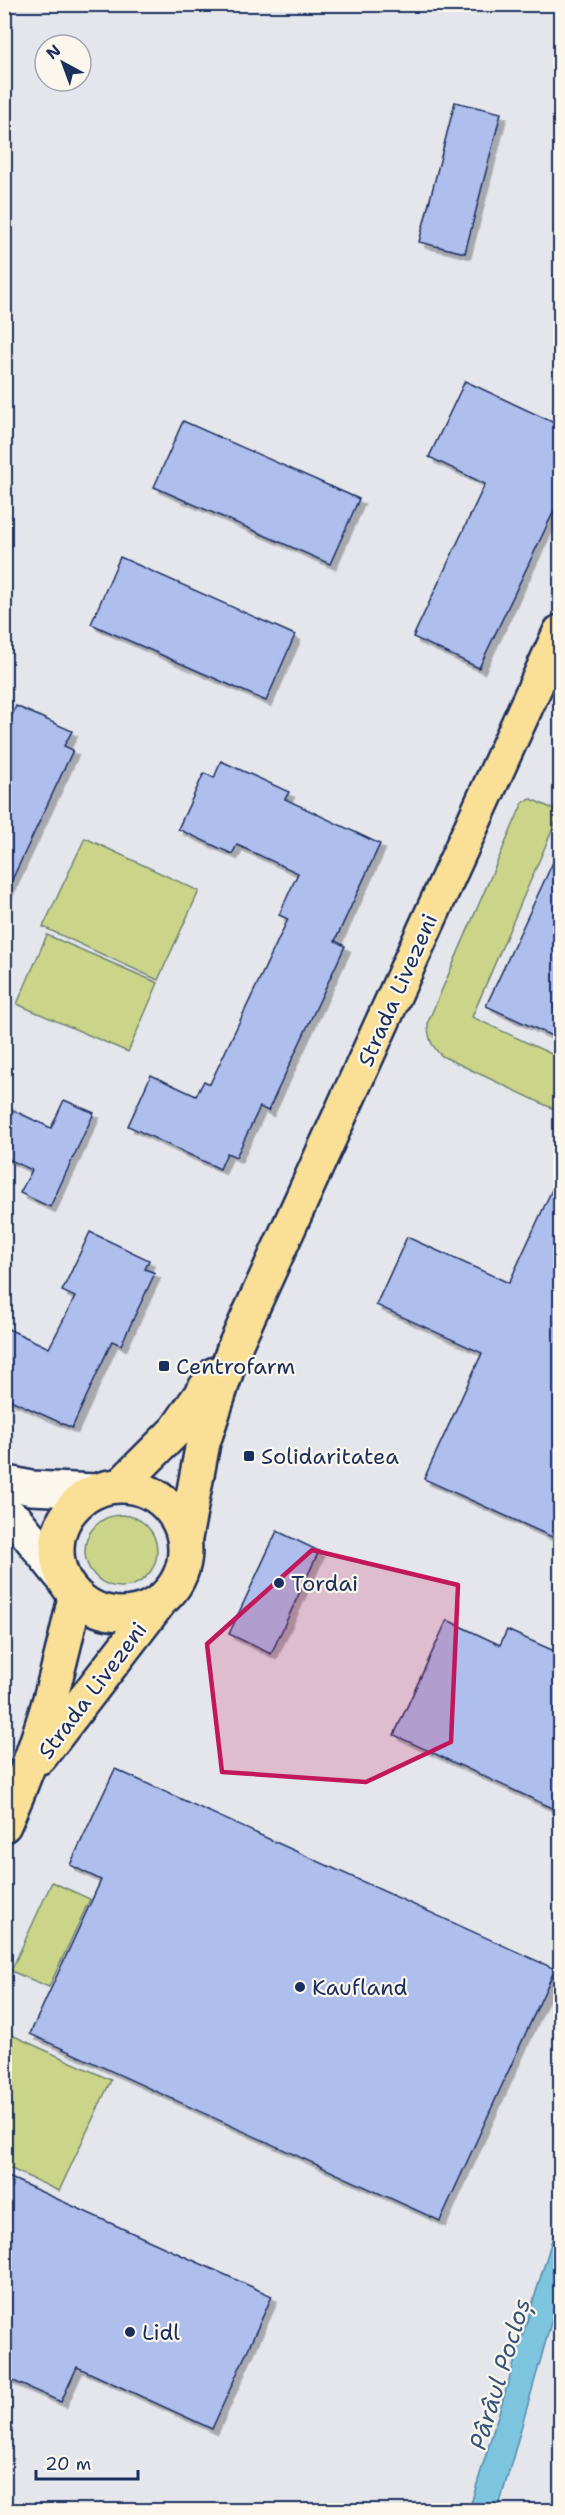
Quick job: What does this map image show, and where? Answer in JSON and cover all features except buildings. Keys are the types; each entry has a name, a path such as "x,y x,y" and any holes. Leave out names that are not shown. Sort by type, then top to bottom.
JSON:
{"main road":[{"name":"Strada Livezeni","path":"185,1538 203,1443 234,1348 561,632"},
{"name":"Strada Livezeni","path":"109,1488 176,1430 234,1348"},
{"path":"109,1488 143,1489 162,1500 177,1517 185,1538 185,1563 175,1587 158,1604 134,1614 113,1615 93,1609 68,1586 56,1551 61,1526 75,1504 109,1488"},
{"name":"Strada Livezeni","path":"4,1825 27,1776 59,1671 68,1586"},
{"name":"Strada Livezeni","path":"27,1776 158,1604"}],"street":[{"path":"4,1482 31,1488 109,1488"},
{"path":"4,1511 17,1521 68,1586"}],"highlighted area":[{"path":"312,1550 458,1585 451,1742 366,1782 222,1772 207,1644"}],"green space":[{"path":"531,799 560,812 472,1017 560,1058 560,1112 442,1056 433,1045 428,1028 428,1022 523,802"},
{"path":"85,838 199,891 158,980 43,927"},
{"path":"47,935 158,983 128,1052 17,1004"},
{"path":"121,1515 141,1521 151,1531 157,1551 151,1571 141,1581 121,1587 101,1581 91,1571 85,1551 91,1531 101,1521"},
{"path":"52,1882 90,1899 49,1987 11,1971"},
{"path":"5,2032 111,2080 59,2191 5,2166"}],"water":[{"path":"560,2214 560,2291 498,2510 469,2510"}],"place":[{"name":"Centrofarm","path":"164,1366"},
{"name":"Solidaritatea","path":"249,1456"},
{"name":"Tordai","path":"279,1583"},
{"name":"Kaufland","path":"300,1987"},
{"name":"Lidl","path":"130,2332"}],"water label":[{"name":"Pârâul Pocloș","path":"500,2374"}]}
